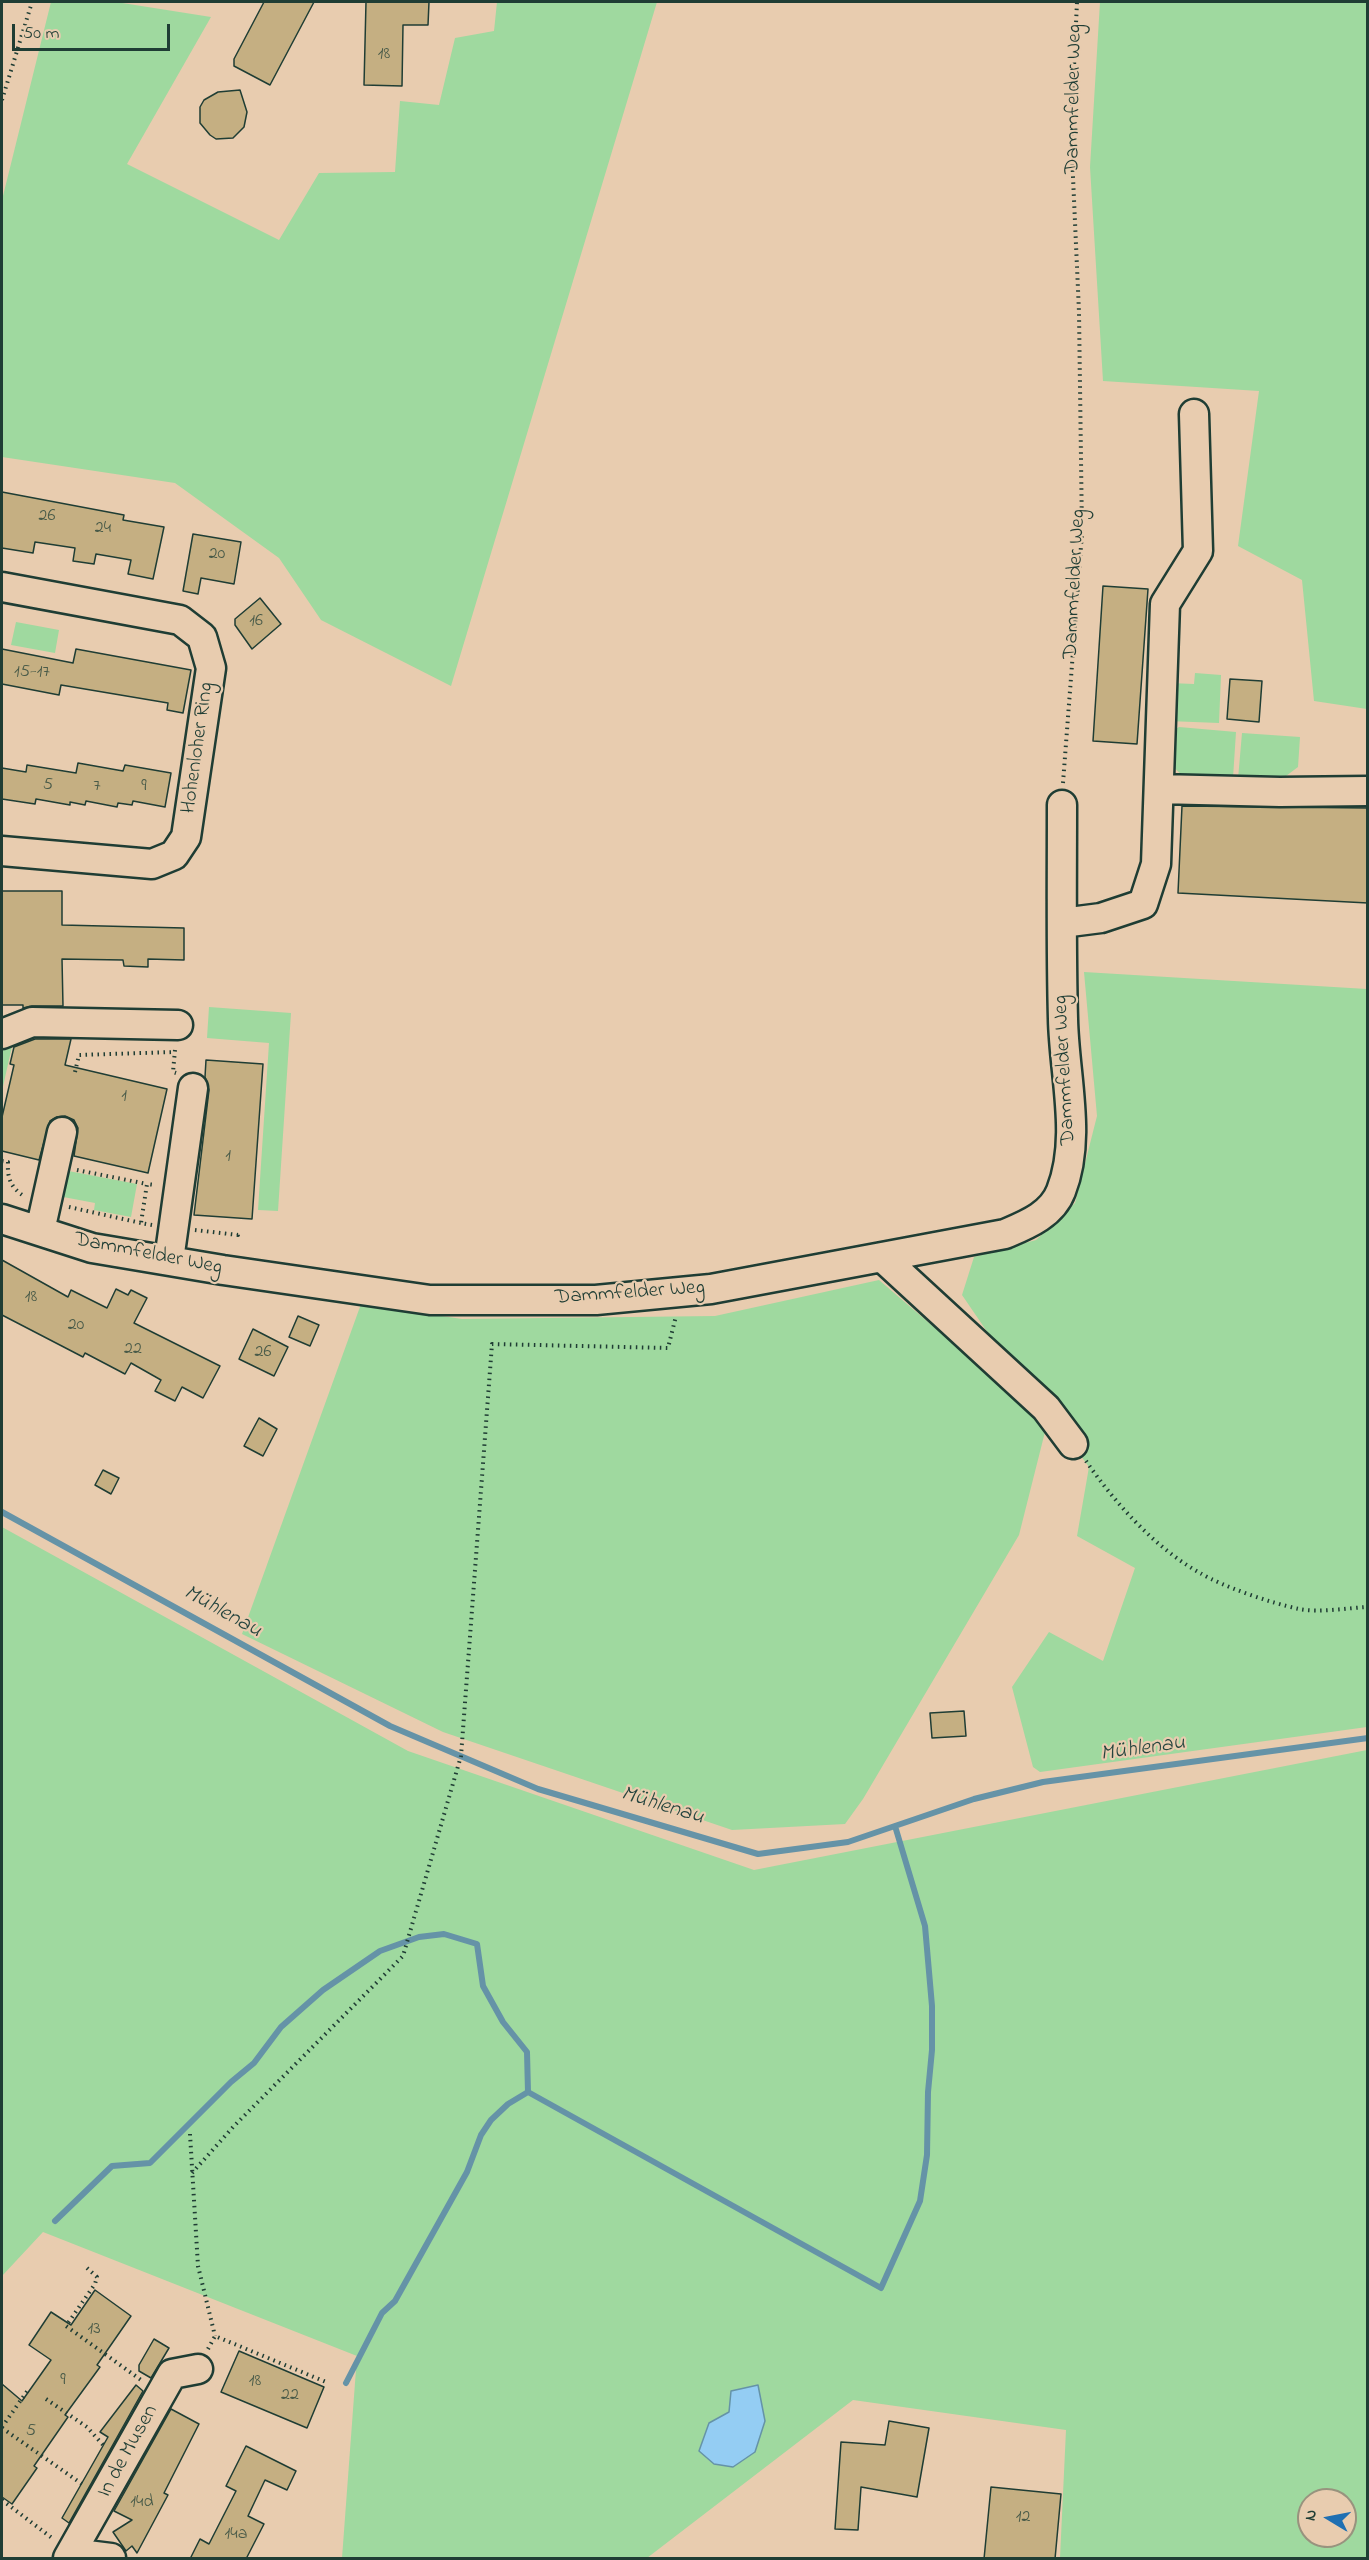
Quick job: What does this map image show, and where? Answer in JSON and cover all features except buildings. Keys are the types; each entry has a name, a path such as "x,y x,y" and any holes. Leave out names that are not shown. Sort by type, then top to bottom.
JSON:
{"street":[{"path":"1062,923 1101,918 1143,904 1156,864 1165,604 1198,550 1194,414"},
{"name":"Hohenloher Ring","path":"2,587 180,620 202,637 211,668 186,837 174,855 153,864 2,851"},
{"path":"1159,789 1280,792 1368,791"},
{"name":"Dammfelder Weg","path":"2,1219 92,1248 223,1270 430,1300 596,1300 711,1289 1005,1234 1038,1220 1061,1193 1070,1154 1070,1113 1063,1022 1062,805"},
{"path":"2,1034 32,1022 176,1038"},
{"path":"169,1260 193,1088"},
{"path":"40,1231 62,1132"},
{"path":"883,1258 1046,1408 1073,1444"},
{"name":"In de Musen","path":"70,2556 125,2459 185,2371"},
{"path":"70,2556 111,2559"}],"path":[{"path":"2,100 32,2"},
{"name":"Dammfelder Weg","path":"1062,805 1082,533 1079,312 1071,132 1077,2"},
{"path":"75,1072 79,1055 176,1038 173,1072 192,1075 193,1088"},
{"path":"2,1161 8,1162 9,1180 16,1191 30,1199 141,1223"},
{"path":"55,1165 147,1184"},
{"path":"173,1228 238,1235 238,1232"},
{"path":"192,2173 234,2126 403,1956 461,1756 492,1344 668,1348 682,1292"},
{"path":"1073,1444 1126,1510 1157,1542 1200,1573 1256,1596 1300,1609 1368,1607"},
{"path":"190,2134 198,2266 214,2336"},
{"path":"87,2268 97,2277 95,2284 66,2326 139,2379 145,2380 185,2371 214,2336"},
{"path":"214,2336 326,2382"},
{"path":"28,2390 2,2428 103,2498"},
{"path":"46,2399 87,2427 106,2448 125,2459"},
{"path":"2,2500 70,2556"}],"green space":[{"path":"51,2 116,2 211,17 127,164 279,240 319,173 395,172 400,101 439,105 455,38 494,31 497,2 657,2 451,686 321,620 279,558 175,483 2,457 2,200"},
{"path":"1100,2 1367,2 1367,709 1314,701 1302,580 1238,546 1259,391 1103,381 1090,167"},
{"path":"16,622 59,630 55,653 11,645"},
{"path":"1195,673 1221,675 1219,723 1168,721 1170,683 1194,684"},
{"path":"1179,727 1236,732 1233,778 1183,776 1170,764 1171,732"},
{"path":"1242,733 1300,737 1298,767 1278,782 1238,779"},
{"path":"1084,972 1367,989 1367,1727 1040,1772 1033,1767 1012,1687 1049,1632 1103,1661 1135,1568 1077,1536 1089,1467 1046,1408 1027,1390 962,1295 974,1257 1036,1240 1075,1203 1097,1116"},
{"path":"209,1007 291,1013 278,1211 258,1210 269,1043 207,1038"},
{"path":"15,1033 2,1091 2,1042"},
{"path":"63,1170 137,1184 131,1217 94,1210 95,1203 58,1196"},
{"path":"879,1280 1047,1424 1019,1535 863,1799 845,1824 732,1830 443,1732 242,1634 361,1304 462,1319 715,1316"},
{"path":"2,1527 408,1751 754,1870 1367,1750 1367,2558 1060,2558 1066,2430 853,2400 647,2558 342,2558 357,2356 43,2232 2,2276","holes":["729,2412 699,2451 709,2423"]}],"water":[{"path":"758,2385 765,2421 755,2452 733,2467 714,2464 699,2451 709,2423 729,2412 731,2391"}],"waterway":[{"name":"Mühlenau","path":"2,1512 390,1726 538,1789 758,1854 848,1842 974,1799 1043,1782 1368,1738"},
{"path":"55,2221 112,2166 150,2163 231,2082 254,2063 281,2027 323,1990 380,1951 419,1937 444,1934 477,1944 483,1986 503,2022 527,2052 528,2092 881,2288 920,2201 927,2155 928,2092 932,2050 932,2006 925,1926 895,1826"},
{"path":"346,2383 382,2313 395,2301 467,2172 481,2135 491,2120 508,2104 528,2092"}]}
